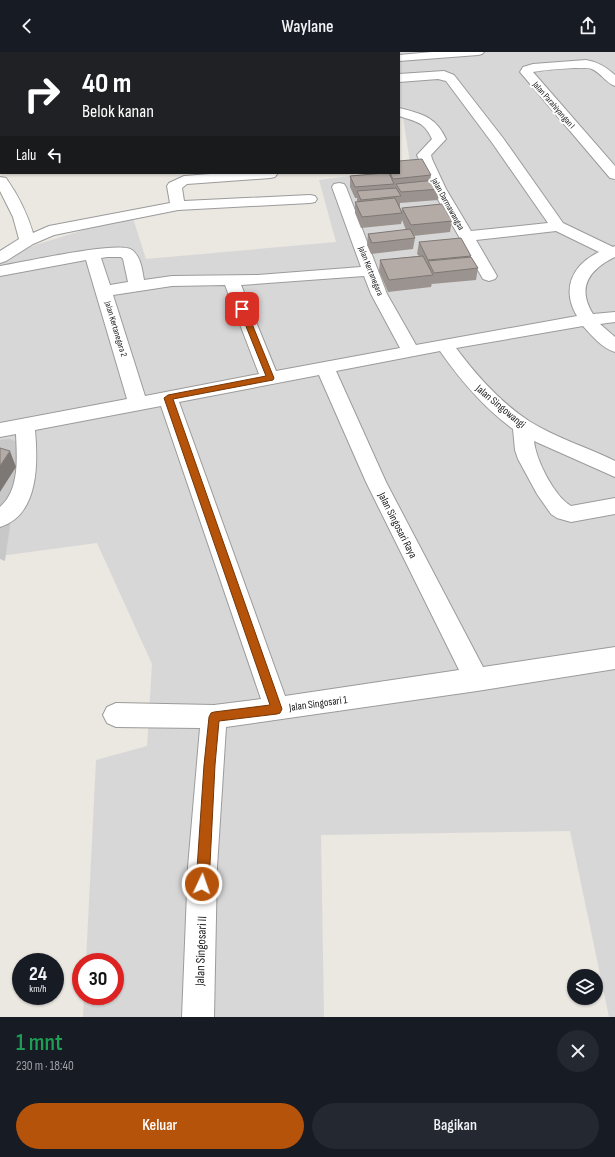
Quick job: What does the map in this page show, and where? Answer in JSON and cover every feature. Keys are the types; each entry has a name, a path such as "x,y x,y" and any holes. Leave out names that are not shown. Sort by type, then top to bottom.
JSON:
{"street":[{"path":"400,58 478,52"},
{"name":"Jalan Parahiyangan I","path":"615,82 601,68 595,65 586,64 532,68 526,72 615,176"},
{"path":"400,78 438,74 450,78 498,141 558,226 613,251"},
{"name":"Jalan Darmawangsa","path":"400,112 430,122 436,130 439,139 436,144 427,150 424,155 424,159 466,236 558,226"},
{"path":"178,206 174,186 192,176 270,174"},
{"path":"1,178 17,207 27,240"},
{"name":"Jalan Kertanegara","path":"339,187 379,294 411,352"},
{"path":"0,258 27,240 49,231 178,206 310,199"},
{"path":"466,236 489,276"},
{"path":"0,271 92,254 119,251 125,252 131,258 137,286"},
{"path":"613,251 599,257 590,264 580,276 576,289 578,304 586,320 596,331 615,346"},
{"name":"Jalan Kertanegara 2","path":"92,254 138,404"},
{"path":"104,291 184,280 258,280 370,270"},
{"path":"231,280 270,378"},
{"path":"0,430 325,367 615,316"},
{"name":"Jalan Singowangi","path":"444,345 472,381 495,404 523,426 615,470"},
{"name":"Jalan Singosari Raya","path":"325,367 376,482 477,680"},
{"name":"Jalan Singosari 1","path":"168,398 277,709 615,658"},
{"path":"0,519 13,508 21,493 25,477 25,426"},
{"path":"523,426 526,452 529,460 558,508 564,513 571,514 615,506"},
{"path":"116,714 214,717 277,709"},
{"name":"Jalan Singosari II","path":"198,1017 199,943 209,765 214,717"}],"shaded area":[{"path":"400,52 615,52 615,1017 609,1017 603,988 603,969 599,969 570,831 321,835 324,1017 83,1017 84,1005 124,1005 124,953 86,953 96,760 147,746 152,664 97,543 0,556 0,256 132,215 146,259 336,242 319,180 366,174 400,174 400,173 411,168 403,118 400,118"},
{"path":"10,439 17,442 18,470 5,561 0,559 0,440"}],"building":[{"path":"422,159 431,175 393,179 390,174 400,174 400,161"},
{"path":"389,174 394,184 355,187 350,176"},
{"path":"435,180 440,189 401,192 396,184"},
{"path":"396,188 401,196 361,200 357,191"},
{"path":"395,198 402,213 362,217 355,202"},
{"path":"442,204 452,221 411,225 402,208"},
{"path":"410,229 415,238 372,243 368,234"},
{"path":"461,238 471,256 428,260 419,242"},
{"path":"423,256 433,275 389,280 380,260"},
{"path":"471,257 478,268 434,273 428,261"},
{"path":"0,448 10,451 0,466"}],"route":[{"path":"202,884 209,765 214,717 277,709 168,398 270,378 242,309"}]}
